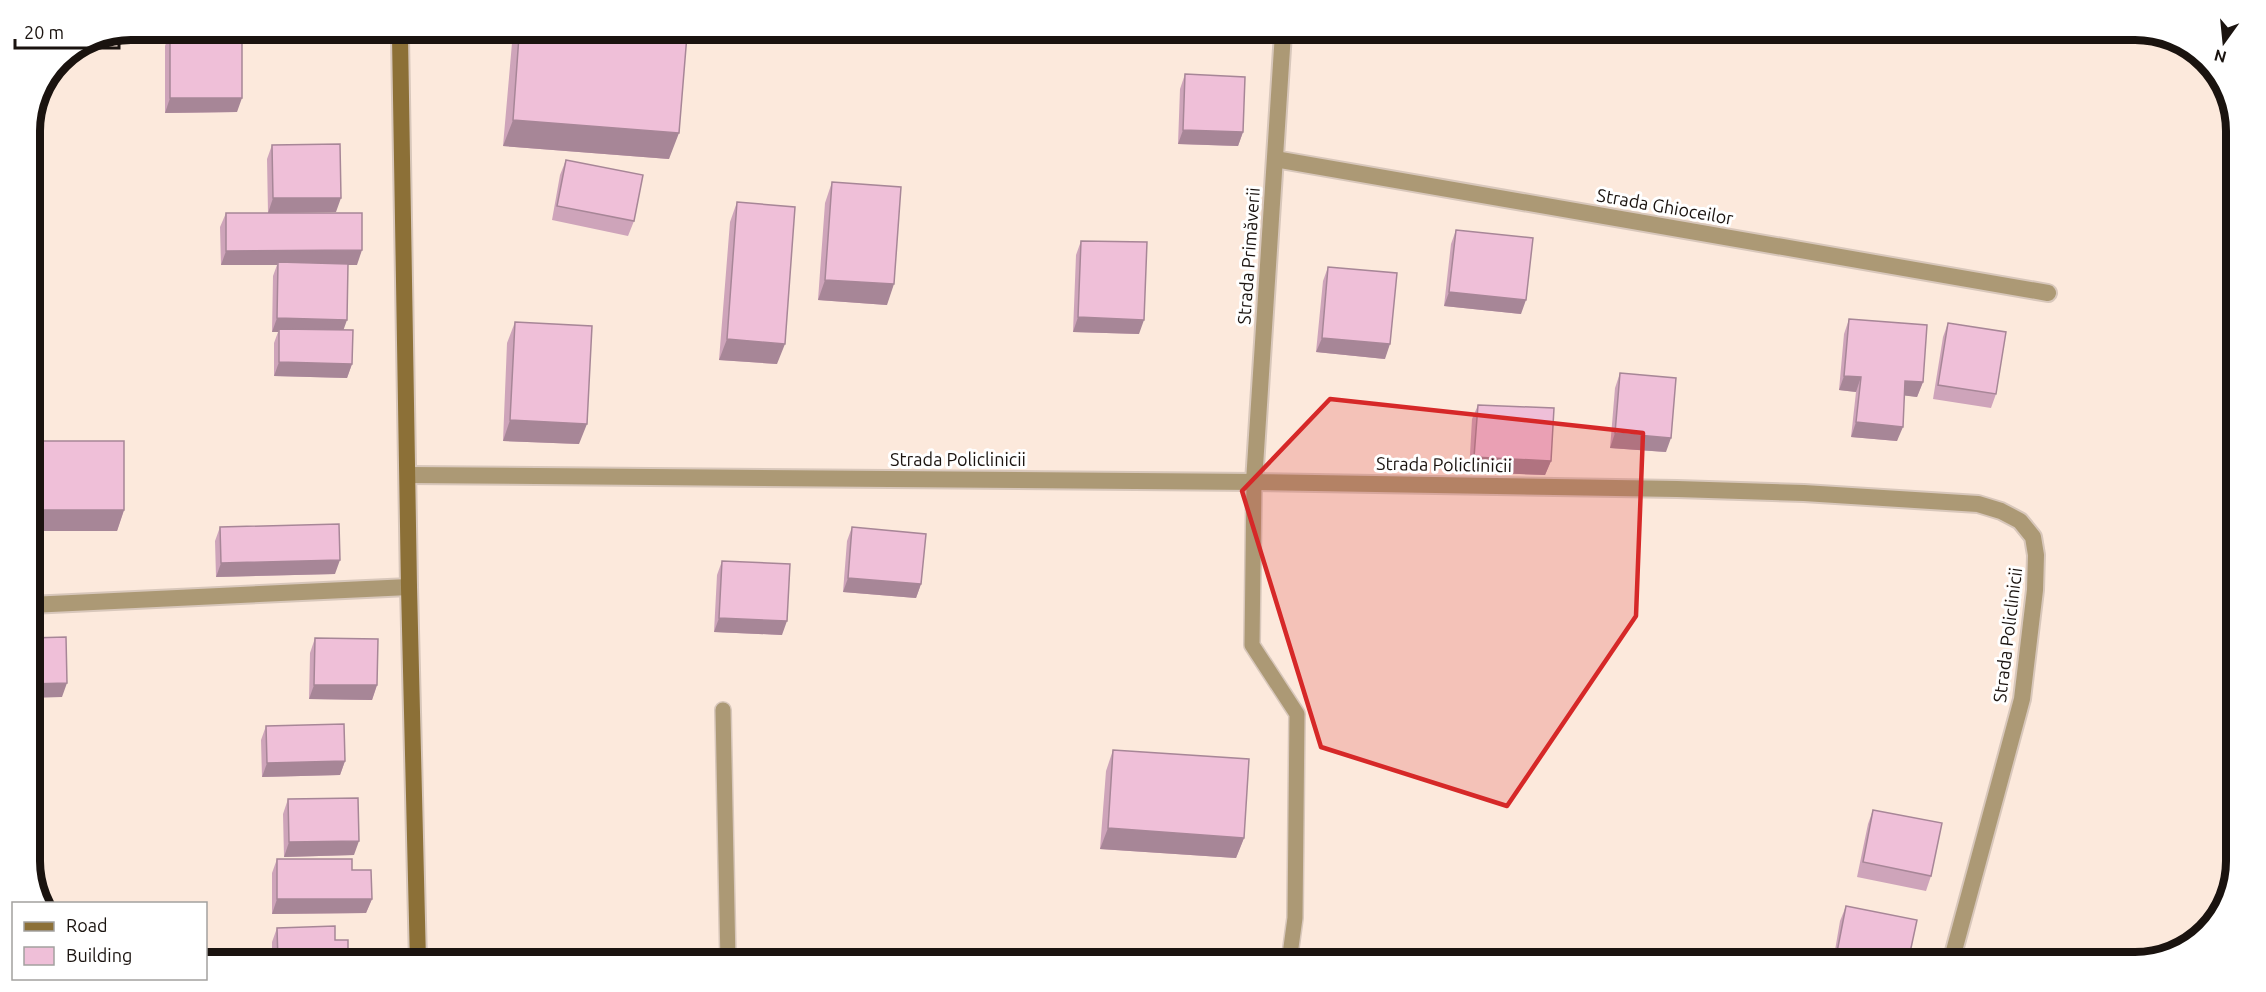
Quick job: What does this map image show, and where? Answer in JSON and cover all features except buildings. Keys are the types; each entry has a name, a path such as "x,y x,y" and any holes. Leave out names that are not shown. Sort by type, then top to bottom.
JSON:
{"main road":[{"path":"400,41 418,952"}],"street":[{"name":"Strada Primăverii","path":"1254,482 1282,41"},
{"name":"Strada Ghioceilor","path":"1275,159 2048,293"},
{"name":"Strada Policlinicii","path":"408,475 1254,482 1665,489 1804,493 1978,504 2001,511 2020,521 2033,537 2036,555 2029,643 2022,699 1954,952"},
{"path":"41,604 409,587"}],"lane":[{"path":"1254,482 1252,645 1297,714 1295,918 1290,952"},
{"path":"723,711 728,952"}],"highlighted area":[{"path":"1330,399 1643,433 1636,616 1507,806 1321,747 1242,491"}]}
